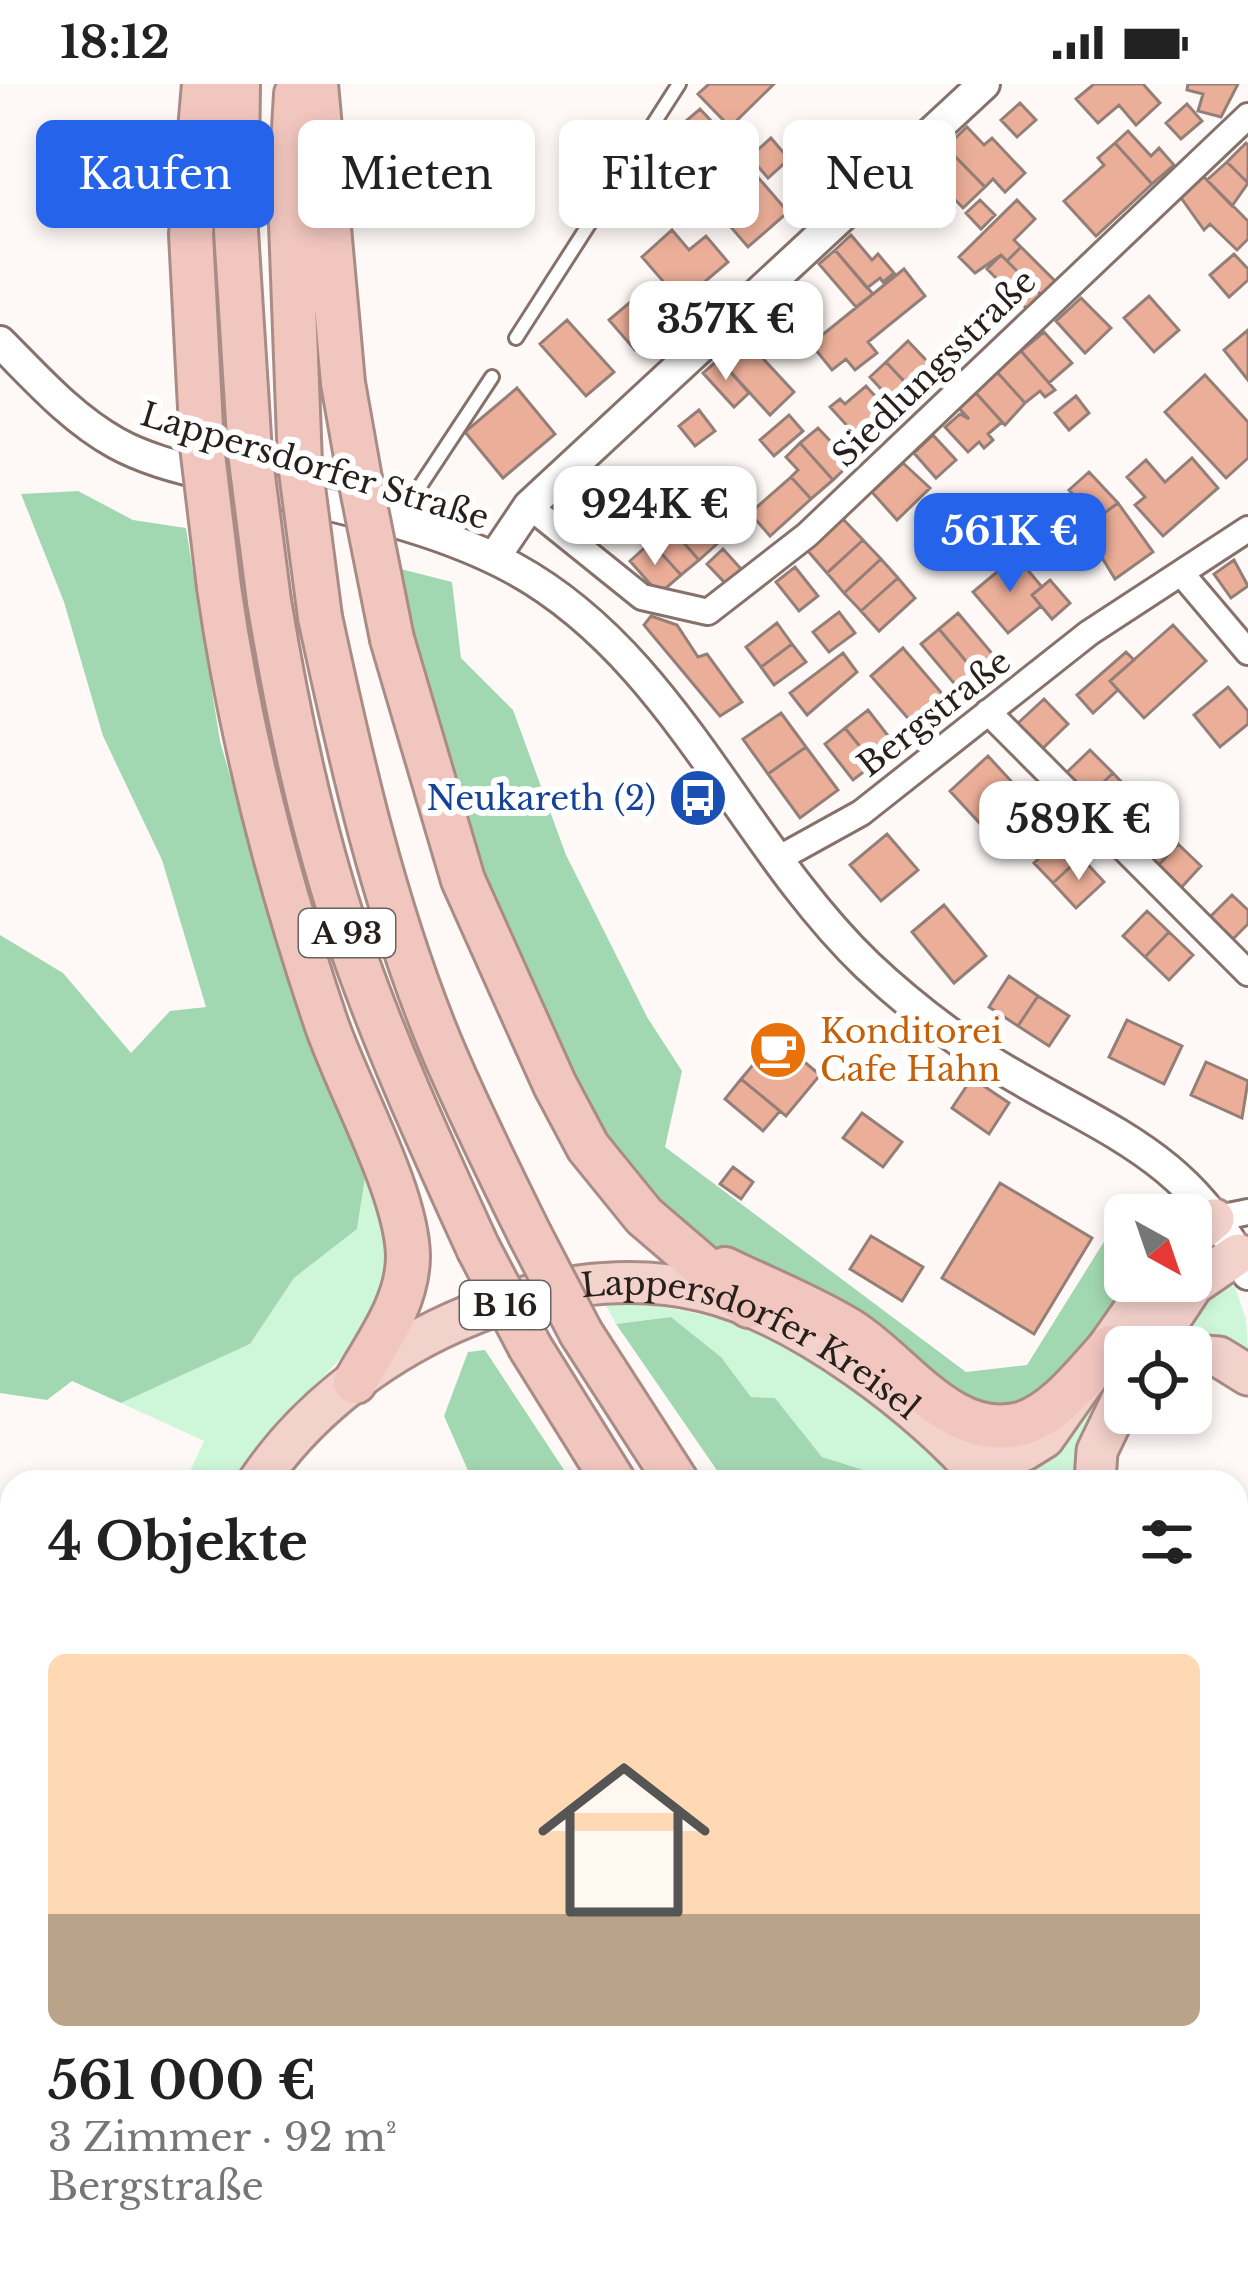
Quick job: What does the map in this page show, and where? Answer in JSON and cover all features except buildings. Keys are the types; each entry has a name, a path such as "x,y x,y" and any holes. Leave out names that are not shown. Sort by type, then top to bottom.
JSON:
{"highway":[{"path":"204,84 191,234 202,446 242,724 326,1023 405,1226 404,1291 355,1382"},
{"name":"A 93","path":"238,84 236,231 250,453 287,708 349,939 393,1059 478,1248 530,1347 607,1470"},
{"name":"A 93","path":"297,84 290,196 300,464 320,617 350,755 396,918 440,1041 581,1333 669,1470"},
{"path":"316,84 344,383 360,479 392,639 463,880 509,992 588,1148 644,1216 749,1306"},
{"path":"684,1248 851,1331 948,1411 980,1426 1025,1424 1068,1391 1104,1352"},
{"path":"1166,1326 1193,1286 1245,1260"},
{"name":"Lappersdorfer Kreisel","path":"268,1470 298,1433 355,1382 477,1314 589,1284 659,1284 703,1291 749,1306 854,1366 976,1470"},
{"name":"B 16","path":"979,1470 1044,1438 1104,1354"},
{"path":"1212,1356 1248,1375"},
{"path":"1096,1470 1097,1451 1106,1434"}],"street":[{"path":"494,559 529,506 984,84"},
{"name":"Siedlungsstraße","path":"529,506 642,597 708,612 807,536 1248,116"},
{"name":"Lappersdorfer Straße","path":"0,342 60,401 119,445 164,463 395,524 494,559 591,626 659,695 776,860 846,944 911,1004 991,1062 1138,1143 1183,1181 1245,1260"},
{"name":"Bergstraße","path":"776,860 861,813 1089,633 1248,529"},
{"path":"1181,573 1248,652"},
{"path":"988,712 1248,973"}],"lane":[{"path":"516,338 679,84"},
{"path":"395,524 492,377"}],"green space":[{"path":"78,491 133,520 186,528 220,741 260,881 368,1159 357,1229 294,1278 250,1344 121,1403 72,1381 47,1400 0,1393 0,935 63,973 131,1053 170,1011 206,1007 162,860 103,736 64,602 21,494"},
{"path":"393,567 452,582 461,658 513,710 566,855 647,1017 682,1071 665,1147 966,1372 1027,1365 1104,1242 1104,1302 1113,1302 1063,1382 1011,1409 977,1404 939,1383 932,1369 696,1237 618,1159 569,1077 490,890 445,763"},
{"path":"368,1159 395,1280 370,1328 283,1419 247,1470 191,1470 204,1441 121,1403 250,1344 294,1278 357,1229"},
{"path":"1226,1284 1235,1287 1246,1319 1248,1349 1225,1340 1212,1341 1212,1326 1183,1326 1202,1302 1212,1302 1212,1293"},
{"path":"604,1302 660,1307 758,1332 843,1377 883,1407 949,1470 864,1470 822,1457 775,1398 751,1397 721,1357 671,1317 616,1324"},
{"path":"671,1317 721,1357 751,1397 775,1398 822,1457 864,1470 717,1470 616,1324"},
{"path":"485,1350 564,1470 468,1470 444,1416 468,1352"},
{"path":"1104,1380 1104,1417 1083,1470 1029,1470 1057,1451"}],"place":[{"name":"Neukareth (2)","path":"698,798"},
{"name":"Konditorei Cafe Hahn","path":"778,1050"}]}
